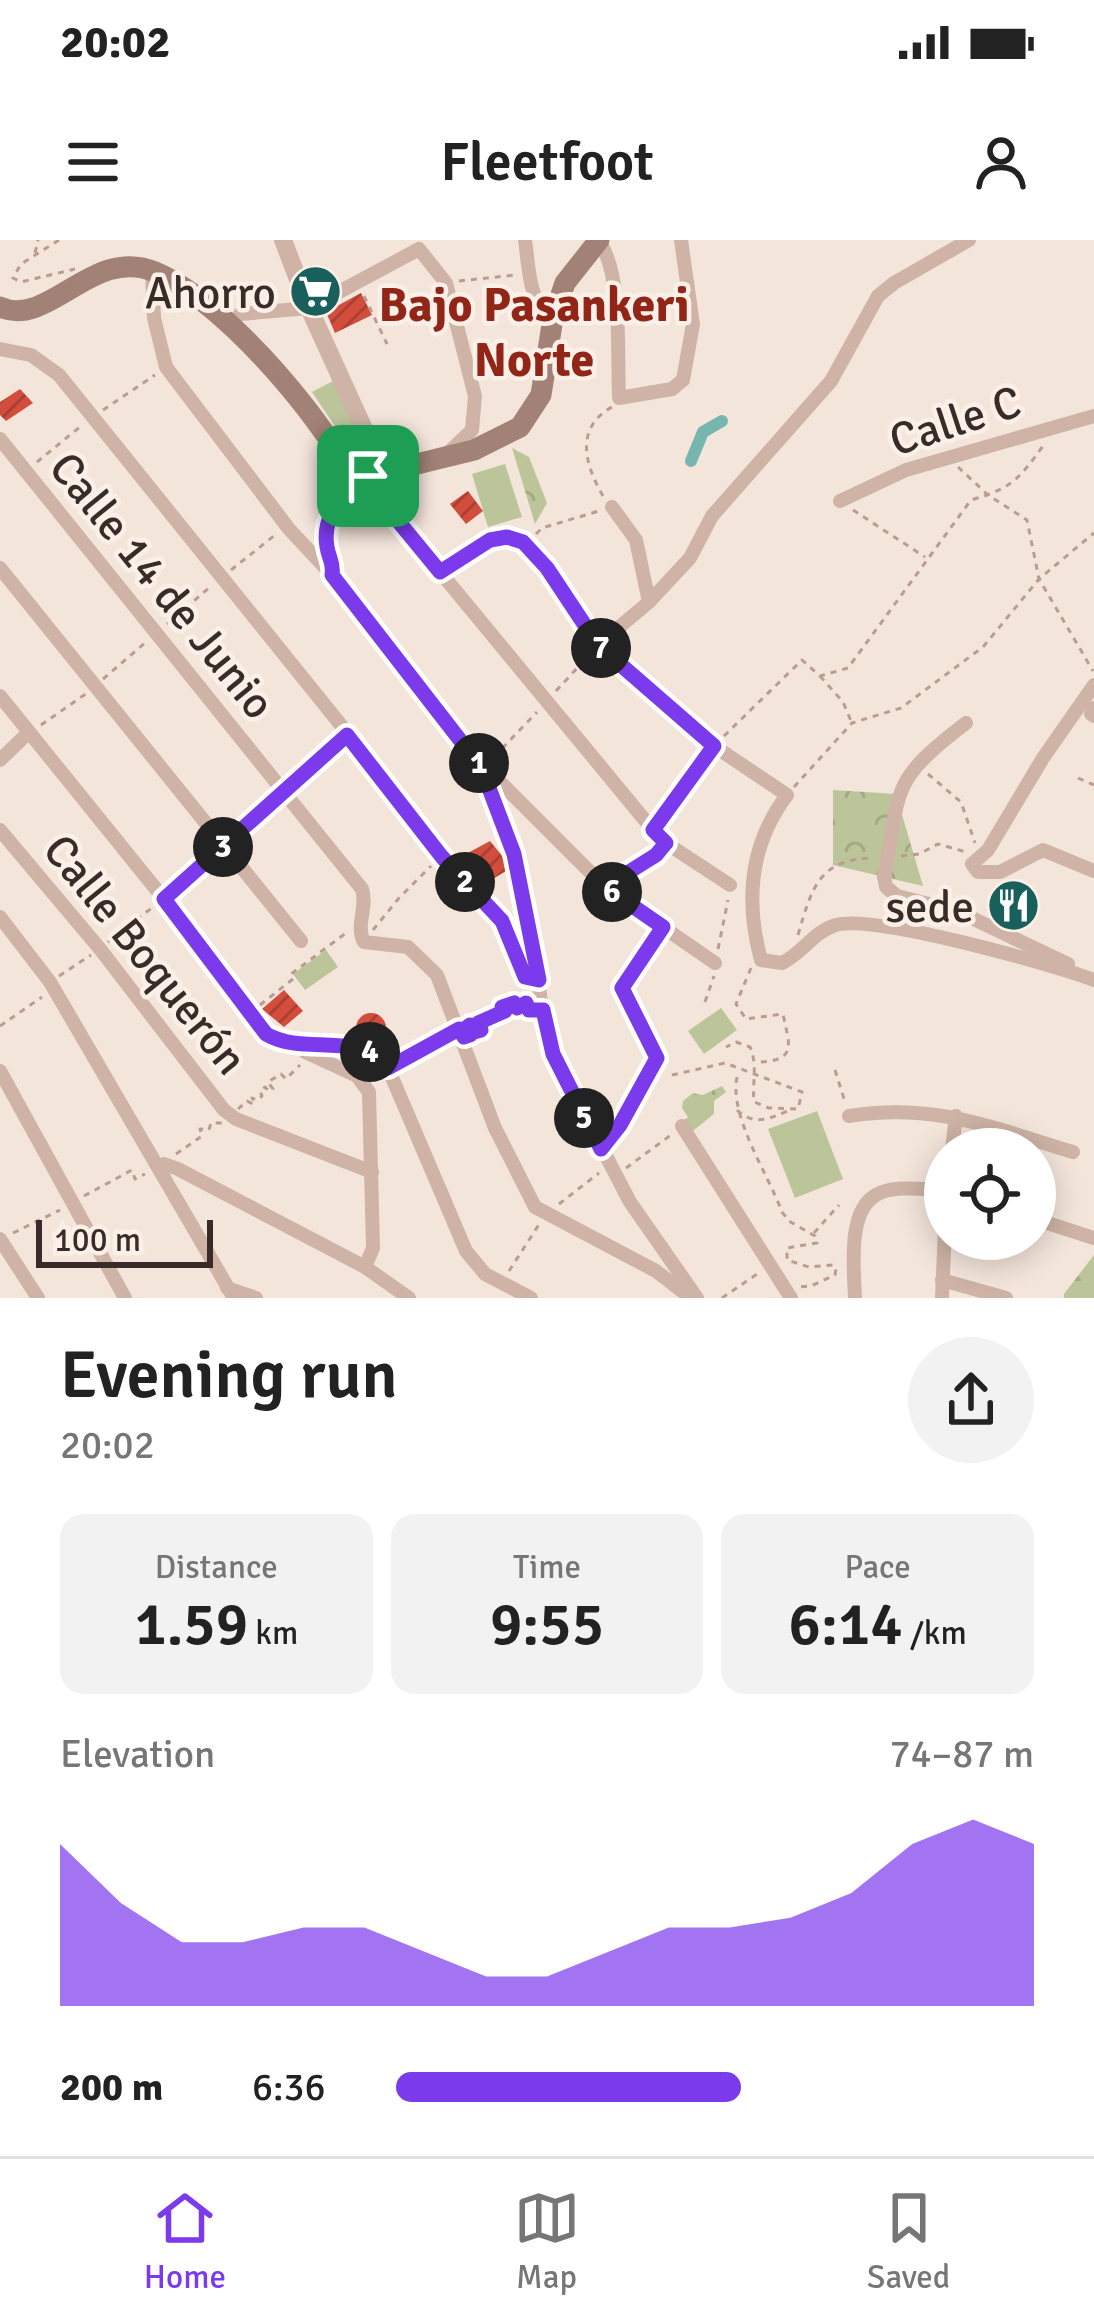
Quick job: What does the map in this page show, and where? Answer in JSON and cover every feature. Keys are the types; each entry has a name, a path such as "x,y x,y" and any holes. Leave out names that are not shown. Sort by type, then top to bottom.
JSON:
{"main road":[{"path":"0,307 25,311 117,267 152,270 178,284 229,326 274,369 347,462 376,475 504,439 531,415 541,395 553,317 565,284 598,240"}],"street":[{"path":"283,240 376,475 370,487 653,830 730,885"},
{"path":"526,240 539,308 553,317"},
{"path":"598,240 605,250 616,308 619,398 672,389 683,380 693,324 681,240"},
{"path":"598,645 649,602 690,558 712,516 831,381 878,296 969,240"},
{"path":"240,314 309,308 419,249 446,283 476,413 466,439 442,456"},
{"path":"152,270 154,318 166,367 289,530 332,575 481,767 605,887 715,963"},
{"path":"0,349 31,355 59,375 442,857 502,921 525,977 539,980"},
{"name":"Calle C","path":"840,501 906,470 1094,416"},
{"name":"Calle 14 de Junio","path":"0,439 362,889 360,936 364,942"},
{"path":"332,575 326,538 336,502 376,475"},
{"path":"612,507 636,540 649,602"},
{"path":"440,572 490,540 507,537 527,545 598,645 783,800 758,852 750,888 761,959 773,964 790,959 824,929 853,923 960,942 1094,980"},
{"path":"0,568 301,941"},
{"path":"1094,685 988,850 974,859 972,867 984,874 1000,872 1043,850 1094,872"},
{"path":"0,697 266,1034 357,1076 366,1086 373,1248 365,1267"},
{"path":"966,723 916,764 901,786 884,882 893,894 957,910 1068,964 1073,972"},
{"path":"0,760 29,732"},
{"path":"653,830 714,746"},
{"path":"481,767 514,854 553,1054 616,1176 695,1298"},
{"name":"Calle Boquerón","path":"0,830 231,1115 372,1172"},
{"path":"605,887 656,855 666,843"},
{"path":"0,916 52,986 162,1166 230,1293 256,1298"},
{"path":"364,942 416,951 436,975 495,1128 535,1207 656,1271 695,1298"},
{"path":"306,1050 334,1042 364,1049 388,1068 466,1251 485,1274 531,1298"},
{"path":"0,1070 125,1298"},
{"path":"849,1116 917,1110 956,1116 1073,1152"},
{"path":"955,1128 956,1116"},
{"path":"682,1126 787,1292"},
{"path":"162,1166 365,1267 409,1298"},
{"path":"850,1297 856,1239 867,1203 882,1192 924,1191"},
{"path":"1056,1226 1094,1238"},
{"path":"0,1239 38,1298"},
{"path":"942,1298 943,1260"},
{"path":"942,1280 1006,1298"}],"lane":[{"path":"601,1149 620,1125 657,1058 622,988 663,927"}],"path":[{"path":"34,254 38,240"},
{"path":"59,240 15,270 15,280 74,267 82,280"},
{"path":"446,283 530,273"},
{"path":"358,283 387,344"},
{"path":"527,545 542,528 612,507 598,490 586,453 592,423 619,398"},
{"path":"820,676 848,668 970,500 1018,479 1046,440 1049,428"},
{"path":"947,457 988,495 1027,520 1039,579 1094,672"},
{"path":"840,501 927,558"},
{"path":"783,800 852,723 901,708 983,647 1039,579 1094,532"},
{"path":"714,746 802,660 843,702 852,723"},
{"path":"0,1026 164,899 347,735"},
{"path":"916,764 961,802 980,856"},
{"path":"1078,778 1094,785"},
{"path":"790,959 808,903 827,868 847,859 919,854 938,844 980,856"},
{"path":"364,942 398,898 442,857"},
{"path":"705,1003 713,988 730,885"},
{"path":"249,1013 293,979 291,974 362,923"},
{"path":"756,1062 778,1060 789,1045 783,1014 746,1019 736,1004 755,962 761,959"},
{"path":"388,1068 459,1029 464,1037 470,1035 466,1028 470,1025 474,1032 481,1030 478,1023 514,1003 517,1008 526,1003 529,1010 543,1010"},
{"path":"726,1047 742,1042 750,1047 756,1062 754,1102 795,1109"},
{"path":"162,1166 202,1136 200,1129 209,1130 211,1123 215,1126 247,1101 253,1105 252,1098 257,1100 266,1087 273,1089 268,1082 281,1074 286,1079 306,1050"},
{"path":"671,1075 715,1064 734,1066 802,1092 795,1109 763,1121 751,1120 736,1109"},
{"path":"835,1070 849,1116"},
{"path":"737,1077 736,1109 782,1212 818,1243 788,1248 788,1260 809,1267 832,1265 835,1275 787,1292"},
{"path":"616,1176 682,1126"},
{"path":"812,1234 839,1204"},
{"path":"722,1298 771,1265"}],"green space":[{"path":"346,374 370,428 346,443 312,392"},
{"path":"512,448 529,457 547,503 535,524"},
{"path":"505,464 522,517 488,527 472,474"},
{"path":"833,790 896,794 923,886 833,865"},
{"path":"326,950 338,967 305,990 293,974"},
{"path":"721,1008 737,1030 704,1054 688,1031"},
{"path":"722,1086 726,1092 714,1101 714,1114 689,1134 681,1123 688,1117 683,1101 693,1093 703,1095"},
{"path":"817,1111 843,1179 795,1198 768,1129"},
{"path":"1094,1255 1094,1298 1064,1298 1064,1294"}],"building":[{"path":"361,293 372,315 335,333 326,312"},
{"path":"20,389 33,403 6,421 0,415 0,402"},
{"path":"468,491 483,511 466,524 450,504"},
{"path":"490,841 503,857 506,871 488,882 466,854"},
{"path":"284,990 303,1011 284,1027 262,1009"},
{"path":"371,1013 386,1028 371,1043 356,1028"}],"waterway":[{"path":"691,461 703,432 722,421"}],"place":[{"name":"Ahorro","path":"315,292"},
{"name":"sede","path":"1013,906"}],"district":[{"name":"Bajo Pasankeri Norte","path":"534,332"}],"route":[{"path":"368,476 370,487 440,572 490,540 507,537 527,545 598,645 714,746 653,830 666,843 656,855 605,887 663,927 622,988 657,1058 620,1125 601,1149 553,1054 543,1010 529,1010 526,1003 502,1007 505,1011 478,1023 481,1030 474,1032 470,1025 466,1028 470,1035 464,1037 459,1029 388,1068 377,1055 348,1045 286,1043 266,1034 164,899 347,735 442,857 502,921 525,977 539,980 511,842 481,767 332,575 326,538 331,514 336,502 368,476"}]}
